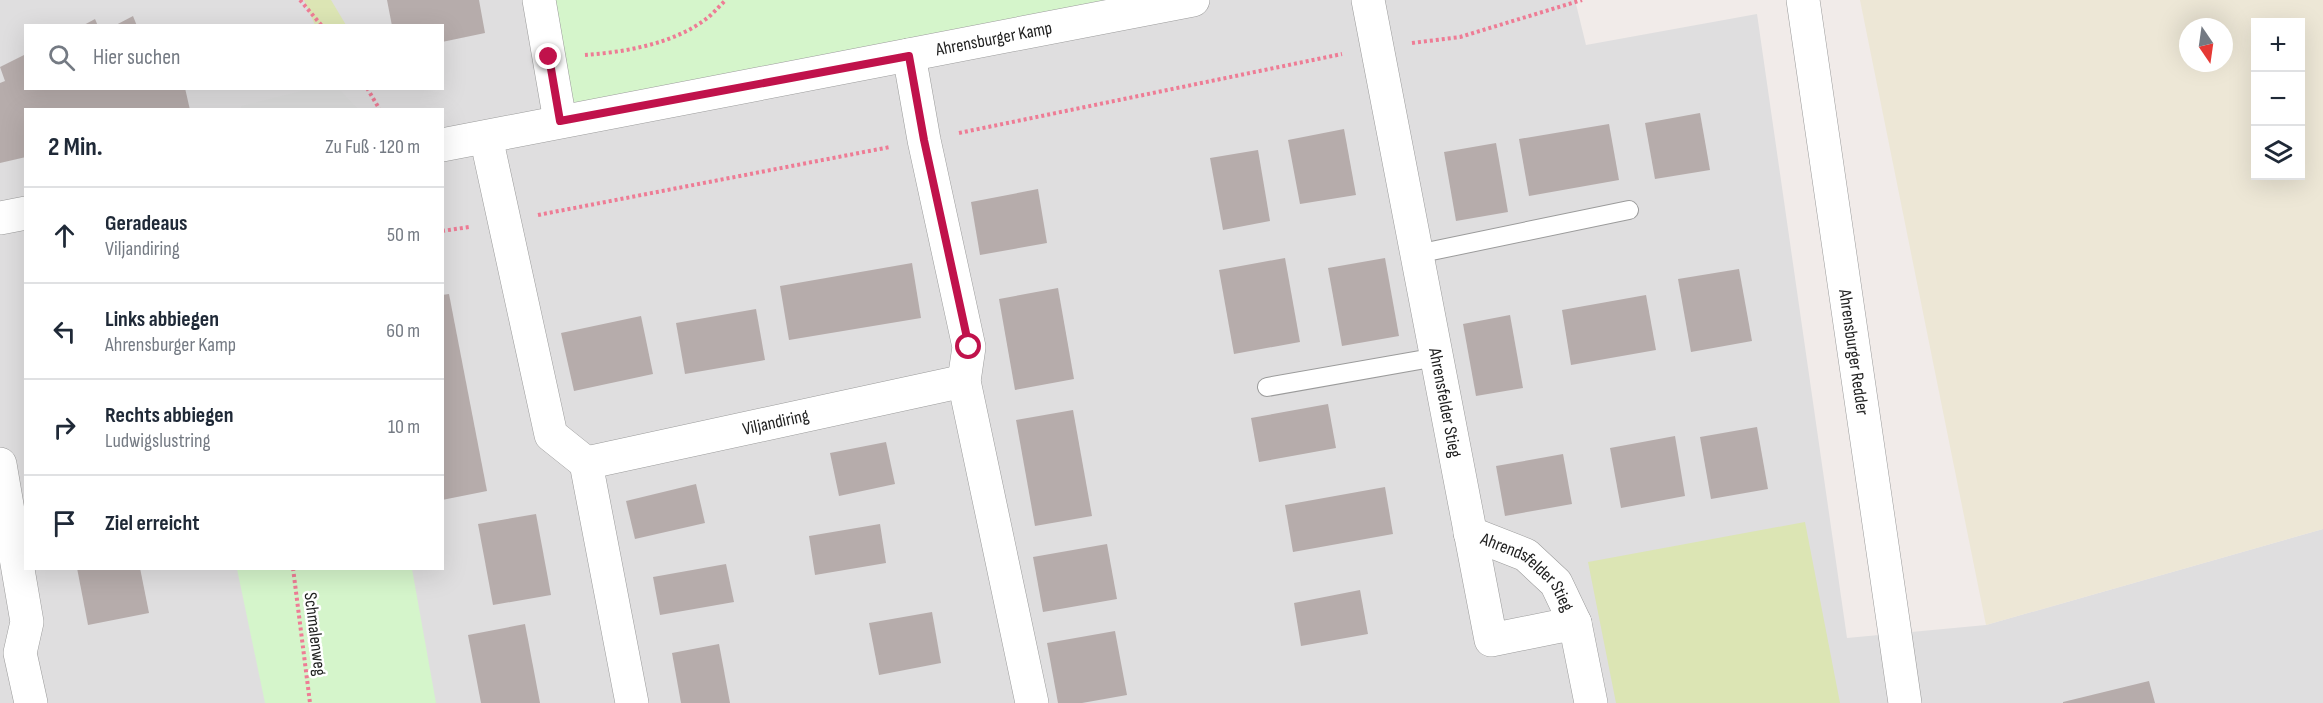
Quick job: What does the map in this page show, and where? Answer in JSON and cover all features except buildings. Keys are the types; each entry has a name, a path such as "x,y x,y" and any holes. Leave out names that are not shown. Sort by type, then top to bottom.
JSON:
{"street":[{"path":"539,0 560,121"},
{"name":"Ahrensburger Kamp","path":"444,145 1193,0"},
{"name":"Ahrensfelder Stieg","path":"1368,0 1491,640 1575,623"},
{"name":"Ahrensburger Redder","path":"1803,0 1905,703"},
{"path":"909,56 924,140 969,347 964,381 1032,703"},
{"path":"486,137 551,435 586,463 632,703"},
{"path":"0,218 24,213"},
{"name":"Viljandiring","path":"586,463 964,381"},
{"path":"0,464 27,622 20,653 31,703"},
{"name":"Ahrendsfelder Stieg","path":"1470,533 1526,555 1556,583 1575,623"},
{"path":"1575,623 1591,703"}],"lane":[{"path":"1417,254 1629,210"},
{"path":"1267,387 1437,357"}],"path":[{"path":"300,0 320,24"},
{"path":"549,57 597,54 637,48 672,38 705,20 726,0"},
{"path":"444,231 924,140 1377,47 1460,37 1582,0"},
{"path":"368,90 379,108"},
{"name":"Schmalenweg","path":"293,570 310,703"}],"shaded area":[{"path":"0,0 1575,0 1586,45 1757,14 1847,638 1986,625 2323,529 2323,703 0,703"},
{"path":"1860,0 2323,0 2323,529 1986,625"},
{"path":"305,90 340,90 357,108 241,108 241,106"}],"green space":[{"path":"304,0 331,0 345,24 315,24"},
{"path":"548,0 1127,0 567,106"},
{"path":"1805,522 1840,703 1616,703 1588,562"},
{"path":"237,570 412,570 436,703 265,703"}],"route":[{"path":"549,57 560,121 909,56 924,140 969,347"}]}
